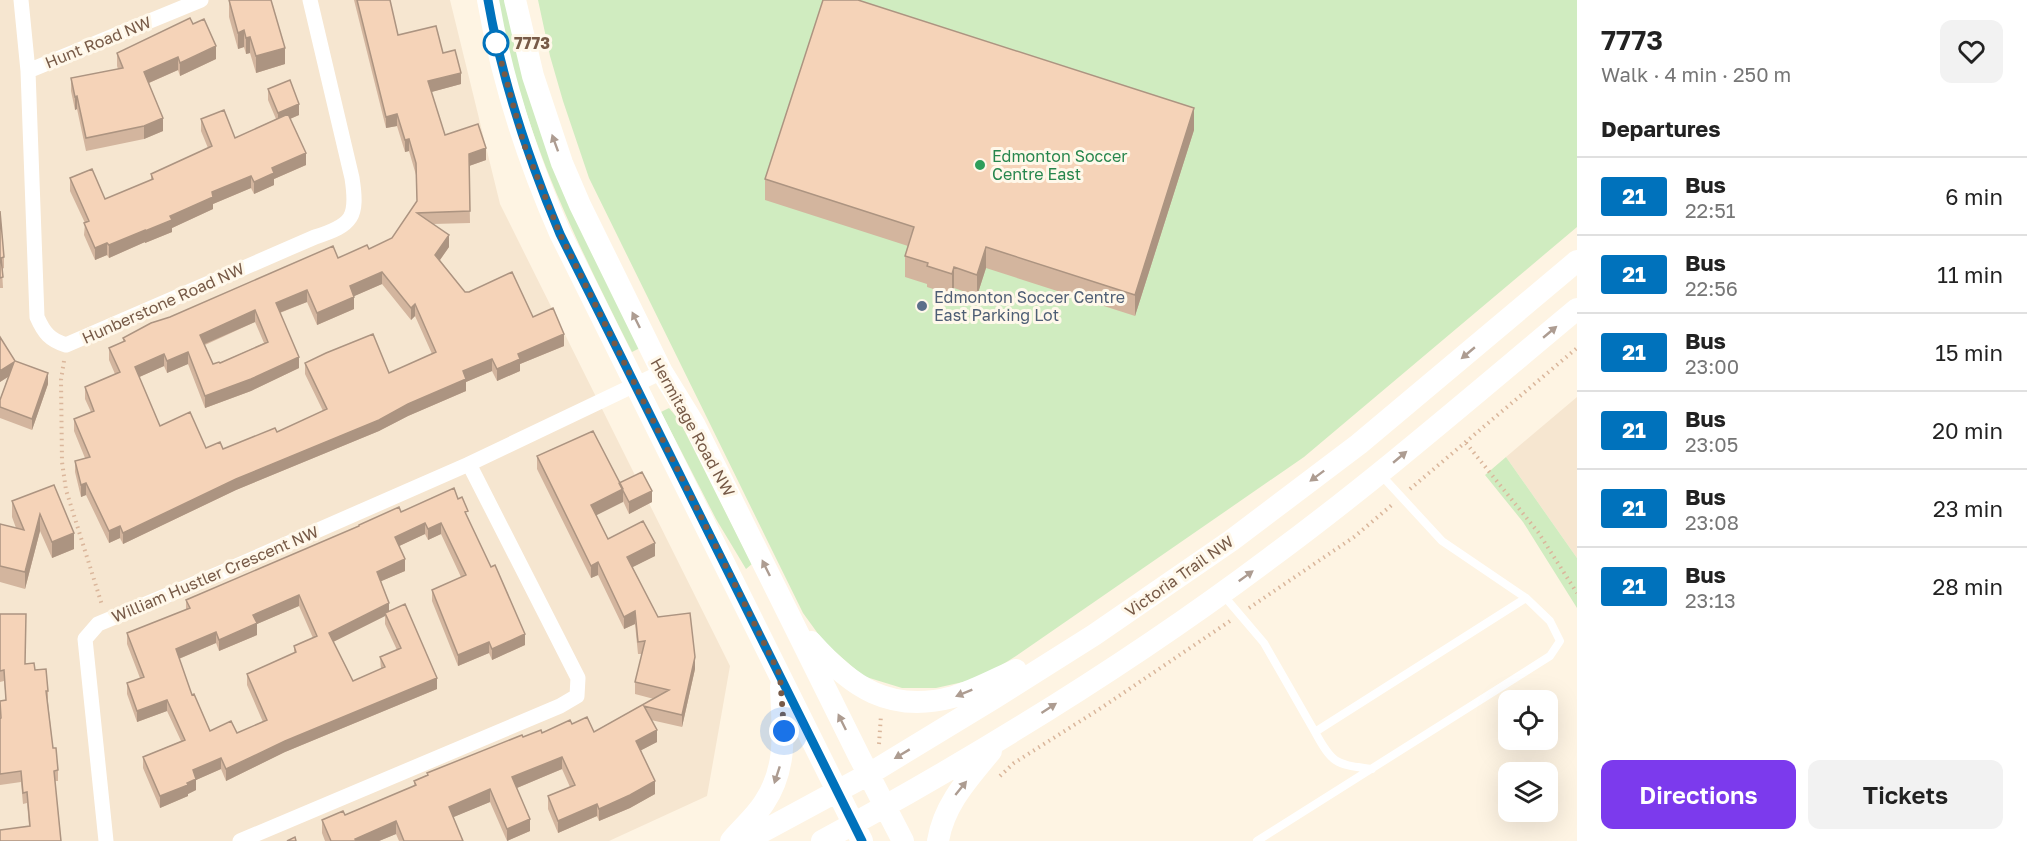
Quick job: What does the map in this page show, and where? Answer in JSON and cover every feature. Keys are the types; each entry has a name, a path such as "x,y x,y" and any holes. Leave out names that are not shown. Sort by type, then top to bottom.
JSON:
{"main road":[{"name":"Hermitage Road NW","path":"488,0 510,98 537,180 560,234 858,833"},
{"name":"Hermitage Road NW","path":"515,0 533,76 562,163 580,205 662,372 694,424 903,841"},
{"name":"Victoria Trail NW","path":"745,841 869,774 1094,635 1232,540 1359,444 1577,261"},
{"path":"822,841 858,833 885,806 1000,740 1123,661 1222,593 1380,474 1577,309"},
{"path":"1359,444 1380,474"},
{"path":"792,621 835,669 850,680 866,690 883,696 919,702 954,697 1094,635"},
{"path":"731,841 766,801 780,768 784,731 780,675"},
{"path":"938,841 953,798 1000,740"}],"street":[{"name":"Hunberstone Road NW","path":"21,0 28,71 37,317 44,332 54,342 66,345 315,237 334,231 351,218 356,201 352,178 310,0"},
{"name":"Hunt Road NW","path":"28,71 201,0"},
{"name":"William Hustler Crescent NW","path":"106,841 85,639 98,624 470,464 662,372"},
{"path":"240,841 560,706 577,696 578,678 470,464"}],"lane":[{"path":"1257,841 1550,656 1560,641 1550,621 1526,598 1442,541 1380,474"},
{"path":"1222,593 1264,643 1325,751 1334,761 1343,765 1372,769"},
{"path":"1315,732 1526,598"}],"path":[{"path":"66,345 61,380 62,462 66,490 107,621"},
{"path":"993,782 1014,763 1101,708 1354,537 1577,348"},
{"path":"1466,442 1538,532 1577,593"},
{"path":"879,745 882,709"}],"shaded area":[{"path":"0,0 450,0 500,204 730,666 707,796 609,841 0,841"},
{"path":"1577,397 1577,558 1506,457"}],"green space":[{"path":"498,0 510,0 640,348 632,352 589,266 535,138 520,93"},
{"path":"538,0 1577,0 1577,227 1304,457 1016,656 981,678 936,688 902,688 863,676 824,642 803,613 589,178 550,56"},
{"path":"669,408 679,420 752,564 746,569 716,519 661,412"},
{"path":"1506,457 1577,558 1577,608 1523,522 1485,475"}],"building":[{"path":"229,0 271,0 285,48 256,56 250,37 246,38 244,30 238,33"},
{"path":"357,0 390,0 398,35 436,26 443,53 455,50 461,73 428,81 445,135 478,124 486,148 469,154 470,211 417,213 449,235 435,255 465,292 512,272 533,317 553,308 564,334 518,354 520,359 497,369 492,359 463,371 466,379 408,404 379,420 236,479 123,533 120,526 109,531 86,483 81,485 75,461 90,457 74,419 94,411 85,387 120,372 109,348 125,341 123,338 151,323 170,317 333,246 338,258 367,245 369,249 392,238 417,201 416,163 409,139 405,140 397,114 386,117","holes":["382,272 411,308 415,304 436,352 389,373 373,334 326,353 305,363 327,409 277,432 275,428 223,449 220,442 206,448 190,412 160,426 135,367 164,354 167,361 188,352 205,396 251,379 299,357 276,303 307,290 317,313 354,297 350,286","255,310 268,342 213,364 200,335"]},
{"name":"Edmonton Soccer Centre East","path":"823,0 858,0 1194,108 1135,295 986,247 977,275 954,267 952,274 905,256 914,227 765,179"},
{"path":"190,18 193,24 204,19 216,46 180,63 178,57 144,72 163,118 144,126 86,138 71,78 123,68 117,53"},
{"path":"290,80 299,104 278,113 268,89"},
{"path":"224,110 235,138 288,114 306,153 272,168 274,173 254,182 251,176 212,192 213,197 170,216 172,220 109,245 107,243 95,248 84,223 89,221 70,178 92,169 105,199 153,179 151,174 212,146 201,119"},
{"path":"0,211 4,257 1,258 3,277 0,278"},
{"path":"0,337 15,361 48,373 32,419 0,407 0,400 14,362 0,371"},
{"path":"593,431 623,489 591,505 608,539 643,521 655,543 627,557 658,617 690,613 695,657 682,715 644,706 657,730 636,741 655,781 599,809 597,804 558,821 548,796 575,785 562,757 512,777 530,819 507,829 490,789 449,807 463,841 404,841 396,821 355,839 356,841 331,841 322,820 343,811 345,815 416,785 414,781 428,775 427,773 522,735 523,737 541,730 542,733 570,720 572,724 587,717 594,732 669,690 635,682 645,641 638,642 635,611 624,617 598,562 591,566 537,456"},
{"path":"642,472 652,491 629,502 619,483"},
{"path":"54,485 74,533 52,542 40,514 25,572 0,566 0,524 24,530 12,501"},
{"path":"454,488 458,499 462,497 468,511 465,512 491,567 495,565 525,634 492,649 489,642 458,655 432,590 466,575 441,523 428,529 425,523 395,537 405,559 377,572 389,603 329,633 353,681 385,667 380,657 401,648 385,613 405,604 437,678 285,741 226,769 221,758 193,770 196,779 187,783 188,785 160,796 143,757 185,740 167,700 137,711 127,683 144,677 127,633 190,608 186,600 399,507 401,512","holes":["299,595 317,636 294,646 296,652 247,674 267,720 237,733 231,721 210,731 194,694 192,695 176,649 216,632 219,640 257,623 253,615"]},
{"path":"0,614 26,614 25,664 34,663 35,670 46,669 48,691 46,691 58,770 54,771 61,841 0,841 0,830 30,826 27,792 23,793 21,771 0,774 0,701 6,700 4,670 0,671"}],"bus line":[{"name":"21","path":"488,0 500,61 514,113 535,174 560,234 862,841"}],"place":[{"name":"7773","path":"496,43"},
{"name":"Edmonton Soccer Centre East","path":"980,165"},
{"name":"Edmonton Soccer Centre East Parking Lot","path":"922,306"}],"route":[{"path":"496,43 524,144 560,234 780,675 784,731"}]}
